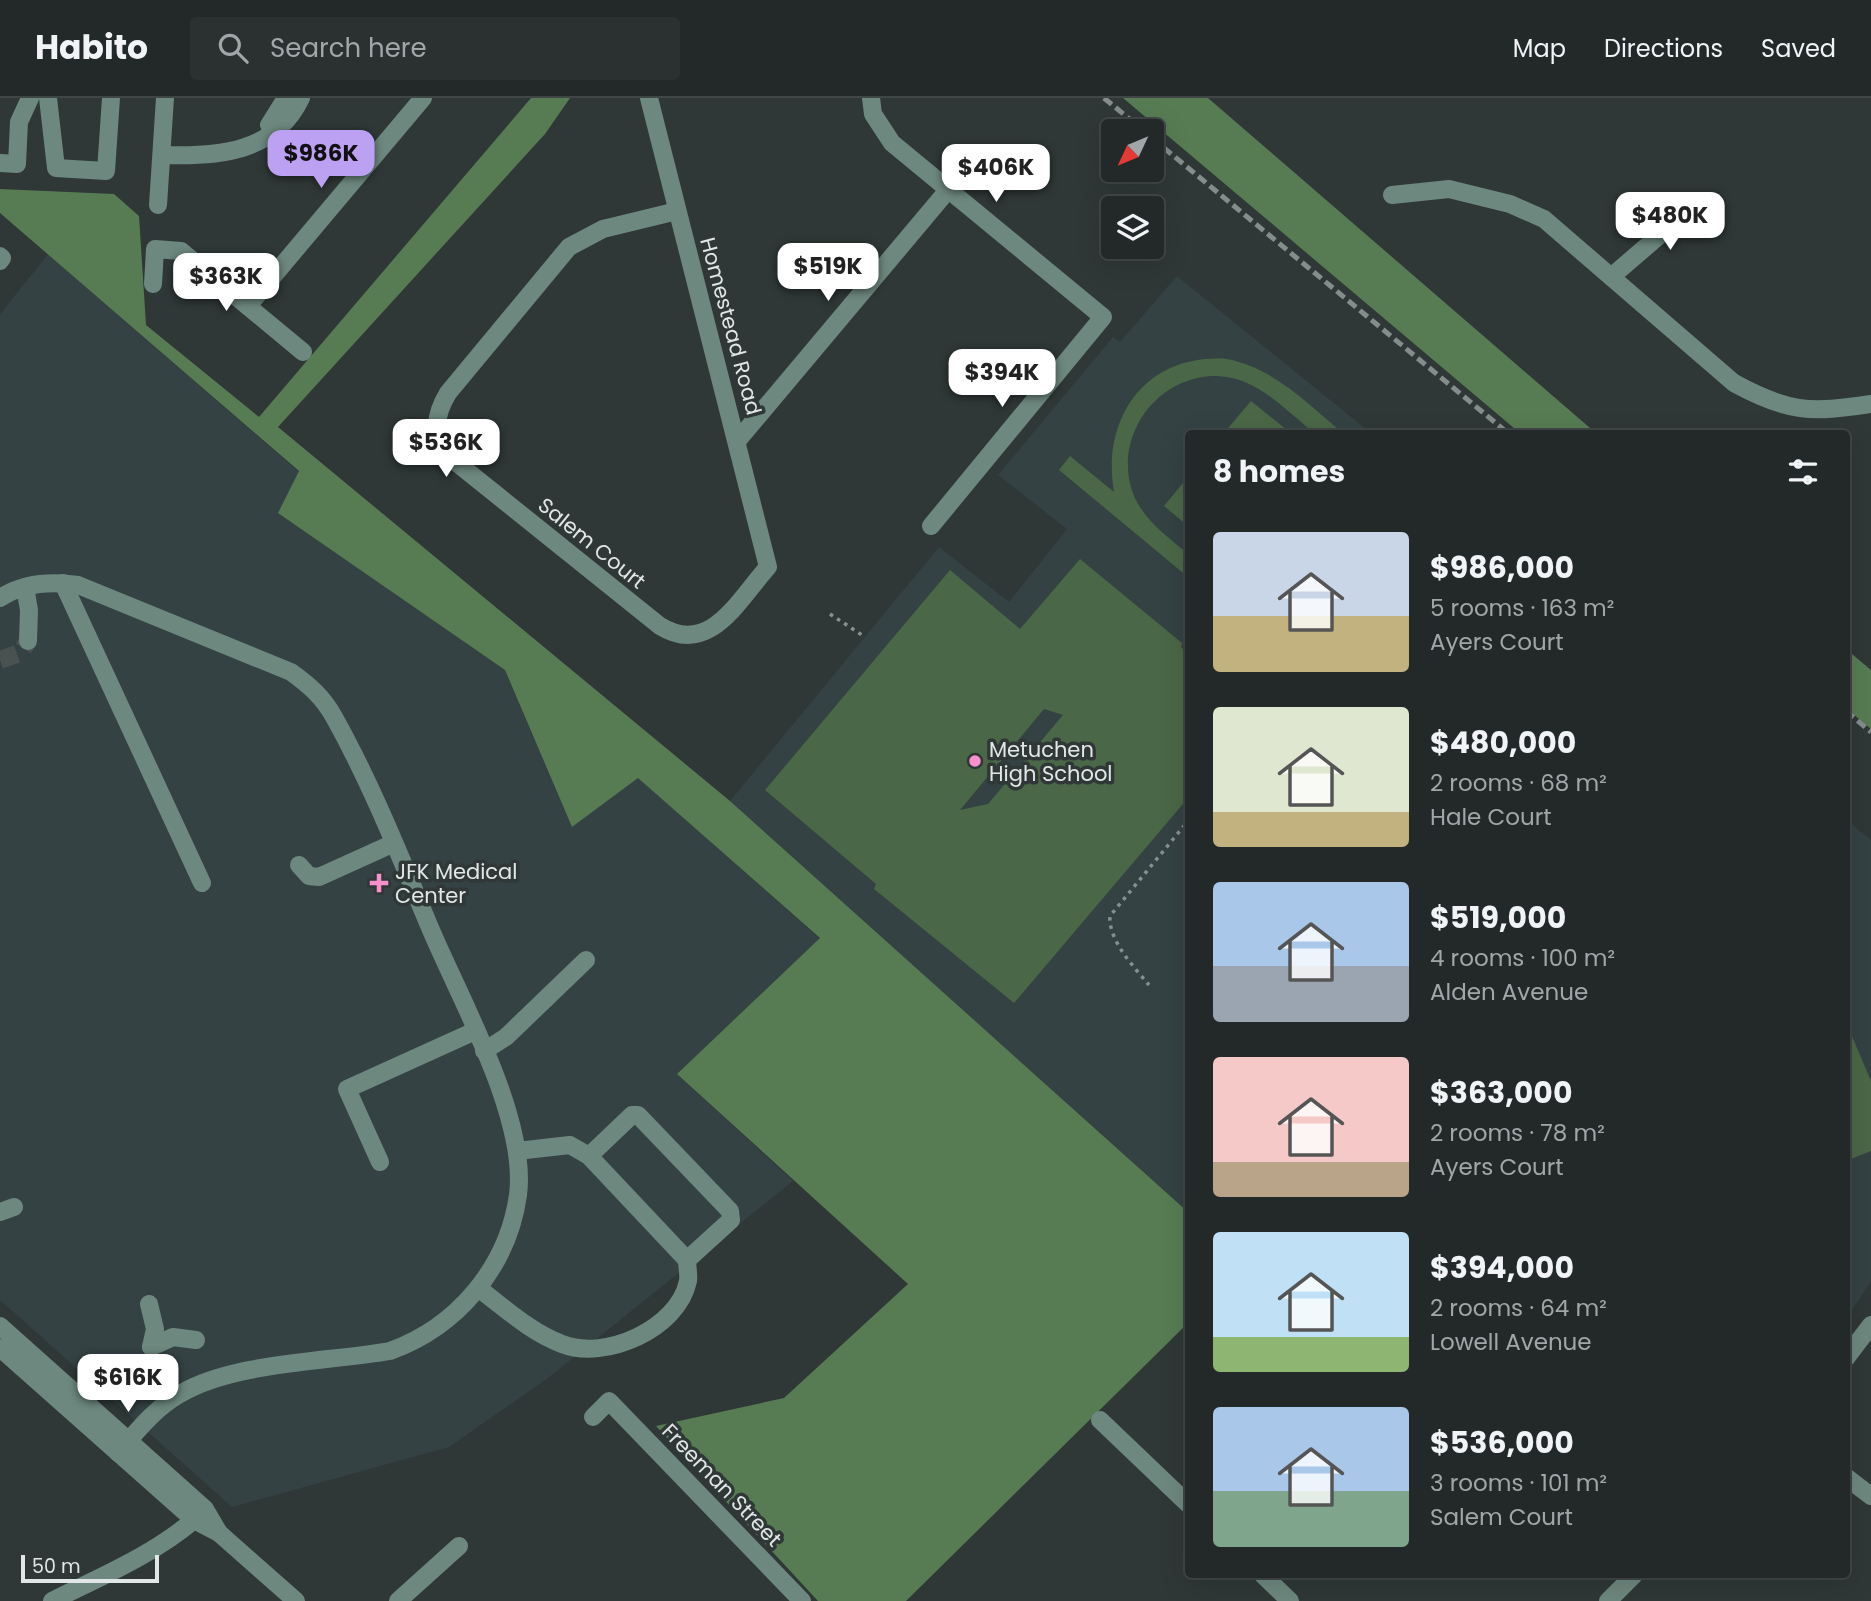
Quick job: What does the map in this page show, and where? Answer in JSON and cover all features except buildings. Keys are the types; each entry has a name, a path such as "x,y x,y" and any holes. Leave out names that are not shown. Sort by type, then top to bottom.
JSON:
{"street":[{"path":"0,163 17,164 21,98"},
{"path":"19,122 30,98"},
{"path":"48,98 55,168 106,171 111,98"},
{"path":"158,205 165,98"},
{"path":"245,146 280,113 286,98"},
{"path":"163,155 212,156 245,146 278,132 301,98"},
{"path":"248,306 423,98"},
{"name":"Homestead Road","path":"649,98 738,440 768,567"},
{"path":"872,98 877,121 892,143 1103,317 931,526"},
{"path":"1392,195 1450,188 1510,204 1544,219 1734,383 1766,400 1800,411 1826,411 1871,404"},
{"path":"738,440 948,190"},
{"path":"1611,277 1676,222 1712,202"},
{"name":"Salem Court","path":"677,211 603,229 569,247 448,393 436,416 435,429 440,445 452,459 675,635 702,635 716,626 768,567"},
{"path":"153,284 155,248 181,251 303,352"},
{"path":"63,583 202,883"},
{"path":"0,598 24,587 63,583 121,601 290,672 313,688 334,716 394,843 494,1074 517,1151 518,1193 511,1229 495,1263 478,1288 444,1324 412,1343 390,1351 232,1374 201,1383 160,1408 124,1447"},
{"path":"24,587 29,610 28,642"},
{"path":"299,865 309,876 319,877 394,843"},
{"path":"484,1051 506,1037 586,960"},
{"path":"380,1162 347,1089 475,1031"},
{"path":"589,1156 632,1115 638,1115 730,1211 731,1220 687,1260"},
{"path":"478,1288 531,1328 564,1345 591,1349 626,1343 657,1326 681,1299 688,1280 687,1260 589,1156 570,1145 517,1151"},
{"path":"149,1304 155,1329 151,1347 173,1337 196,1340"},
{"path":"1850,1353 1871,1325"},
{"path":"0,1326 124,1447 194,1520 219,1533 296,1601"},
{"path":"0,1348 205,1509 219,1533"},
{"name":"Freeman Street","path":"593,1417 609,1401 802,1601"},
{"path":"1100,1420 1185,1501"},
{"path":"1850,1480 1871,1496"},
{"path":"52,1601 130,1564 164,1544 194,1520"},
{"path":"398,1601 458,1546"},
{"path":"1266,1578 1290,1601"},
{"path":"1608,1601 1631,1578"}],"path":[{"path":"830,614 864,638"},
{"path":"1149,985 1130,963 1112,930 1110,916 1185,825"}],"shaded area":[{"name":"JFK Medical Center","path":"48,254 299,472 279,513 505,670 572,827 638,777 820,939 677,1074 793,1181 548,1378 449,1447 232,1507 0,1300 0,314"},
{"name":"Metuchen High School","path":"1177,276 1367,430 1185,430 1185,1209 730,801 939,547 1009,602 1067,529 998,475 1113,337 1120,342"},
{"path":"1850,823 1871,840 1871,1281 1850,1313"}],"green space":[{"path":"531,98 570,98 545,134 278,427 730,801 1185,1209 1185,1326 906,1601 818,1601 656,1426 784,1398 908,1284 677,1074 820,938 638,778 572,827 505,670 278,513 299,471 0,213 0,189 114,194 139,216 146,325 259,417"},
{"path":"1123,98 1208,98 1592,430 1516,430 1164,133 1164,119 1148,119"},
{"path":"1227,359 1260,370 1304,399 1339,430 1310,430 1262,391 1229,377 1195,379 1175,386 1158,398 1144,414 1134,433 1128,474 1134,496 1144,513 1185,551 1185,575 1059,470 1070,456 1114,492 1112,465 1115,439 1123,415 1136,395 1153,379 1174,367 1199,360"},
{"path":"1251,401 1287,430 1226,430"},
{"path":"1185,481 1185,524 1164,506"},
{"path":"1080,559 1182,643 1181,647 1185,651 1185,802 1014,1003 874,889 876,884 765,790 950,570 1020,629","holes":["1044,709 1063,715 988,804 960,810"]},
{"path":"1850,652 1871,670 1871,729 1850,711"},
{"path":"1850,1031 1871,1081 1871,1151 1850,1159"}],"tunnel":[{"path":"0,660 20,653 28,641"}],"railway":[{"path":"1104,98 1129,119"},
{"path":"1164,148 1504,430"},
{"path":"1850,714 1871,732"}],"place":[{"name":"Metuchen High School","path":"975,761"},
{"name":"JFK Medical Center","path":"379,883"}]}
